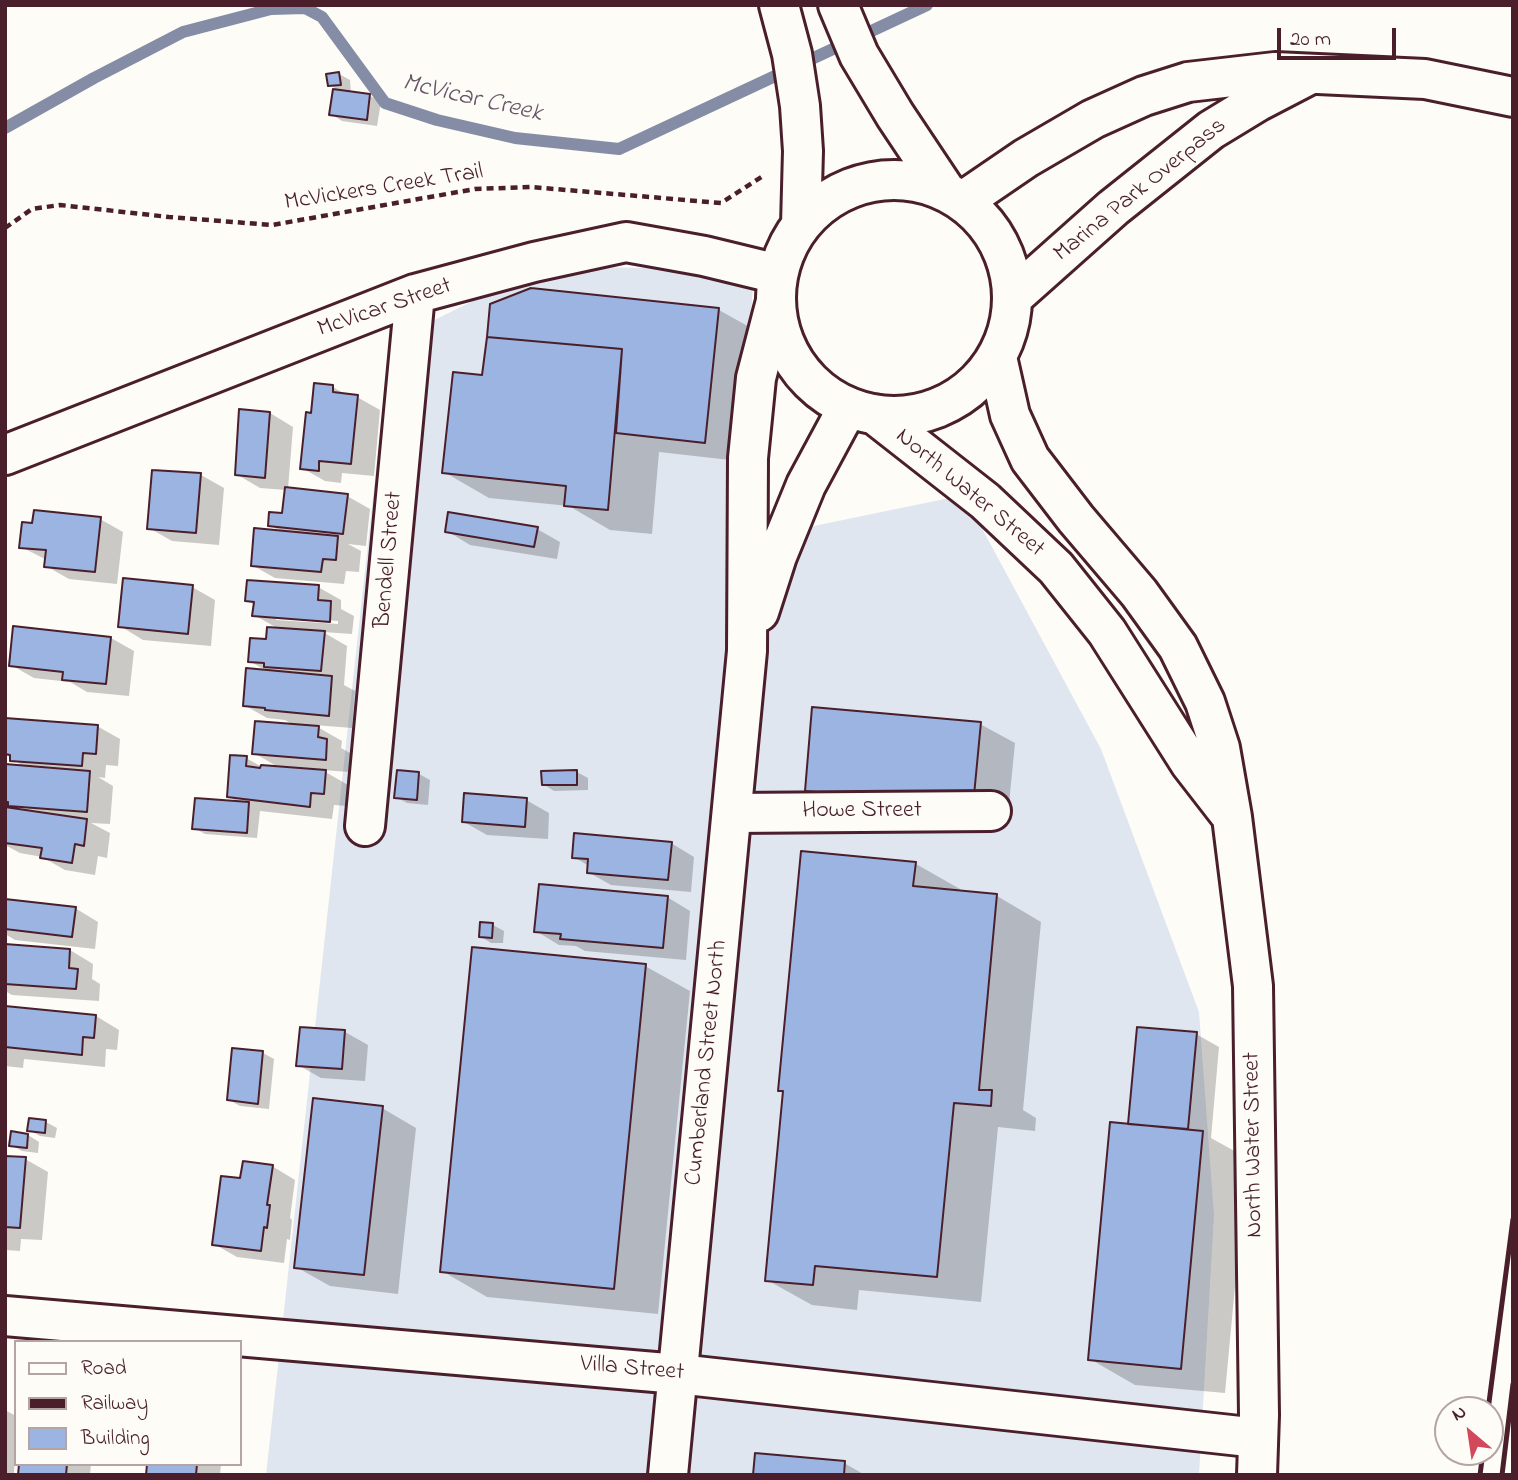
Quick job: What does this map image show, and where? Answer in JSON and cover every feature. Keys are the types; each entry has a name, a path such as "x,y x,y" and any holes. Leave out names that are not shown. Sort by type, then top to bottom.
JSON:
{"street":[{"path":"779,5 792,54 800,106 803,150 801,225"},
{"path":"838,5 854,44 876,83 954,196"},
{"name":"Marina Park Overpass","path":"954,196 1093,119 1144,96 1188,82 1275,72 1425,79 1513,97"},
{"name":"Marina Park Overpass","path":"1013,297 1124,199 1211,130 1257,102 1312,74"},
{"path":"893,180 920,182 954,196 984,220 1000,243 1010,269 1013,297 1011,318 997,357 980,380 957,398 931,411 902,416 861,411 824,394 804,375 789,353 780,328 777,288 787,248 801,225 819,206 842,192 867,183 893,180"},
{"name":"McVicar Street","path":"5,455 415,294 534,262 626,242 704,256 777,288"},
{"name":"Cumberland Street North","path":"668,1475 747,651 748,458 756,378 777,288"},
{"name":"Bendell Street","path":"365,826 415,294"},
{"name":"North Water Street","path":"997,357 1010,415 1030,459 1139,593 1178,648 1205,702 1220,748 1232,817 1253,986 1257,1456"},
{"name":"Cumberland Street North","path":"747,651 776,556 806,485 861,411"},
{"name":"North Water Street","path":"861,411 985,501 1056,568 1107,632 1190,762 1232,817"},
{"name":"Howe Street","path":"732,813 991,811"},
{"name":"Villa Street","path":"5,1316 678,1374 1257,1456"}],"path":[{"name":"McVickers Creek Trail","path":"5,228 33,209 60,205 272,225 475,189 531,187 721,202 803,150"}],"shaded area":[{"path":"592,267 754,270 736,542 964,495 1101,749 1199,1012 1214,1215 1199,1475 266,1475 390,342 493,291"}],"building":[{"path":"339,72 341,85 328,86 326,74"},
{"path":"333,89 370,94 367,120 329,115"},
{"path":"531,288 719,308 705,443 616,433 622,349 487,337 490,304"},
{"path":"487,337 622,349 608,510 564,506 566,486 442,473 453,372 482,375"},
{"path":"314,383 333,385 333,392 358,395 351,464 319,461 319,471 300,469 306,412 311,413"},
{"path":"239,409 270,412 265,478 235,475"},
{"path":"152,470 201,473 196,533 147,529"},
{"path":"285,487 348,494 343,534 268,526 269,512 282,513"},
{"path":"34,510 101,517 95,572 44,567 46,550 19,548 22,522 32,523"},
{"path":"448,512 538,527 534,547 445,532"},
{"path":"254,528 338,536 336,560 323,559 321,572 251,566"},
{"path":"123,578 193,585 188,634 118,627"},
{"path":"247,580 319,585 318,600 331,601 330,622 252,616 254,602 245,601"},
{"path":"13,626 111,637 106,684 62,680 63,672 9,666"},
{"path":"267,627 325,631 321,671 264,667 264,663 248,662 250,638 266,639"},
{"path":"246,668 332,676 329,716 243,706"},
{"path":"812,707 981,722 973,806 805,791"},
{"path":"5,718 98,725 96,754 83,753 82,766 10,761 10,755 5,754"},
{"path":"255,721 319,726 318,737 327,739 326,760 252,754"},
{"path":"230,755 247,756 246,766 326,770 324,794 311,793 310,807 227,797"},
{"path":"5,764 90,771 87,812 8,806 8,802 5,802"},
{"path":"397,770 419,772 417,800 394,798"},
{"path":"577,770 577,785 542,785 541,771"},
{"path":"464,793 527,798 525,827 462,822"},
{"path":"195,798 249,802 247,833 192,829"},
{"path":"5,807 87,819 84,846 75,844 72,863 40,858 42,848 5,843"},
{"path":"574,833 672,842 668,880 587,873 588,859 572,858"},
{"path":"801,851 916,862 913,886 997,894 979,1090 992,1090 991,1106 954,1103 937,1277 815,1266 813,1285 765,1281 783,1091 778,1091"},
{"path":"539,884 668,896 663,948 560,939 561,934 534,932"},
{"path":"5,899 76,907 72,937 5,929"},
{"path":"480,922 493,923 492,938 479,937"},
{"path":"5,944 70,949 69,968 78,969 76,989 5,984"},
{"path":"472,947 646,964 614,1289 440,1272"},
{"path":"5,1006 96,1015 94,1038 83,1037 82,1055 5,1047"},
{"path":"300,1027 345,1030 342,1069 296,1066"},
{"path":"1137,1027 1197,1032 1188,1129 1128,1124"},
{"path":"232,1048 263,1051 258,1104 227,1100"},
{"path":"313,1098 383,1106 364,1275 294,1268"},
{"path":"29,1118 46,1120 45,1133 27,1131"},
{"path":"1110,1122 1203,1131 1181,1369 1088,1360"},
{"path":"11,1131 28,1134 27,1148 9,1146"},
{"path":"5,1156 26,1157 20,1228 5,1227"},
{"path":"243,1161 273,1165 267,1205 270,1205 267,1228 264,1227 261,1251 212,1245 221,1176 240,1178"},
{"path":"755,1453 845,1461 844,1475 753,1475"},
{"path":"19,1466 67,1466 66,1475 18,1475"},
{"path":"147,1466 197,1466 196,1475 146,1475"}],"waterway":[{"name":"McVicar Creek","path":"5,128 183,32 271,9 305,8 322,17 385,103 437,120 515,138 619,149 927,5"}],"railway":[{"path":"1490,1396 1513,1219"},
{"path":"1502,1475 1513,1384"},
{"path":"1480,1475 1481,1466"}]}
